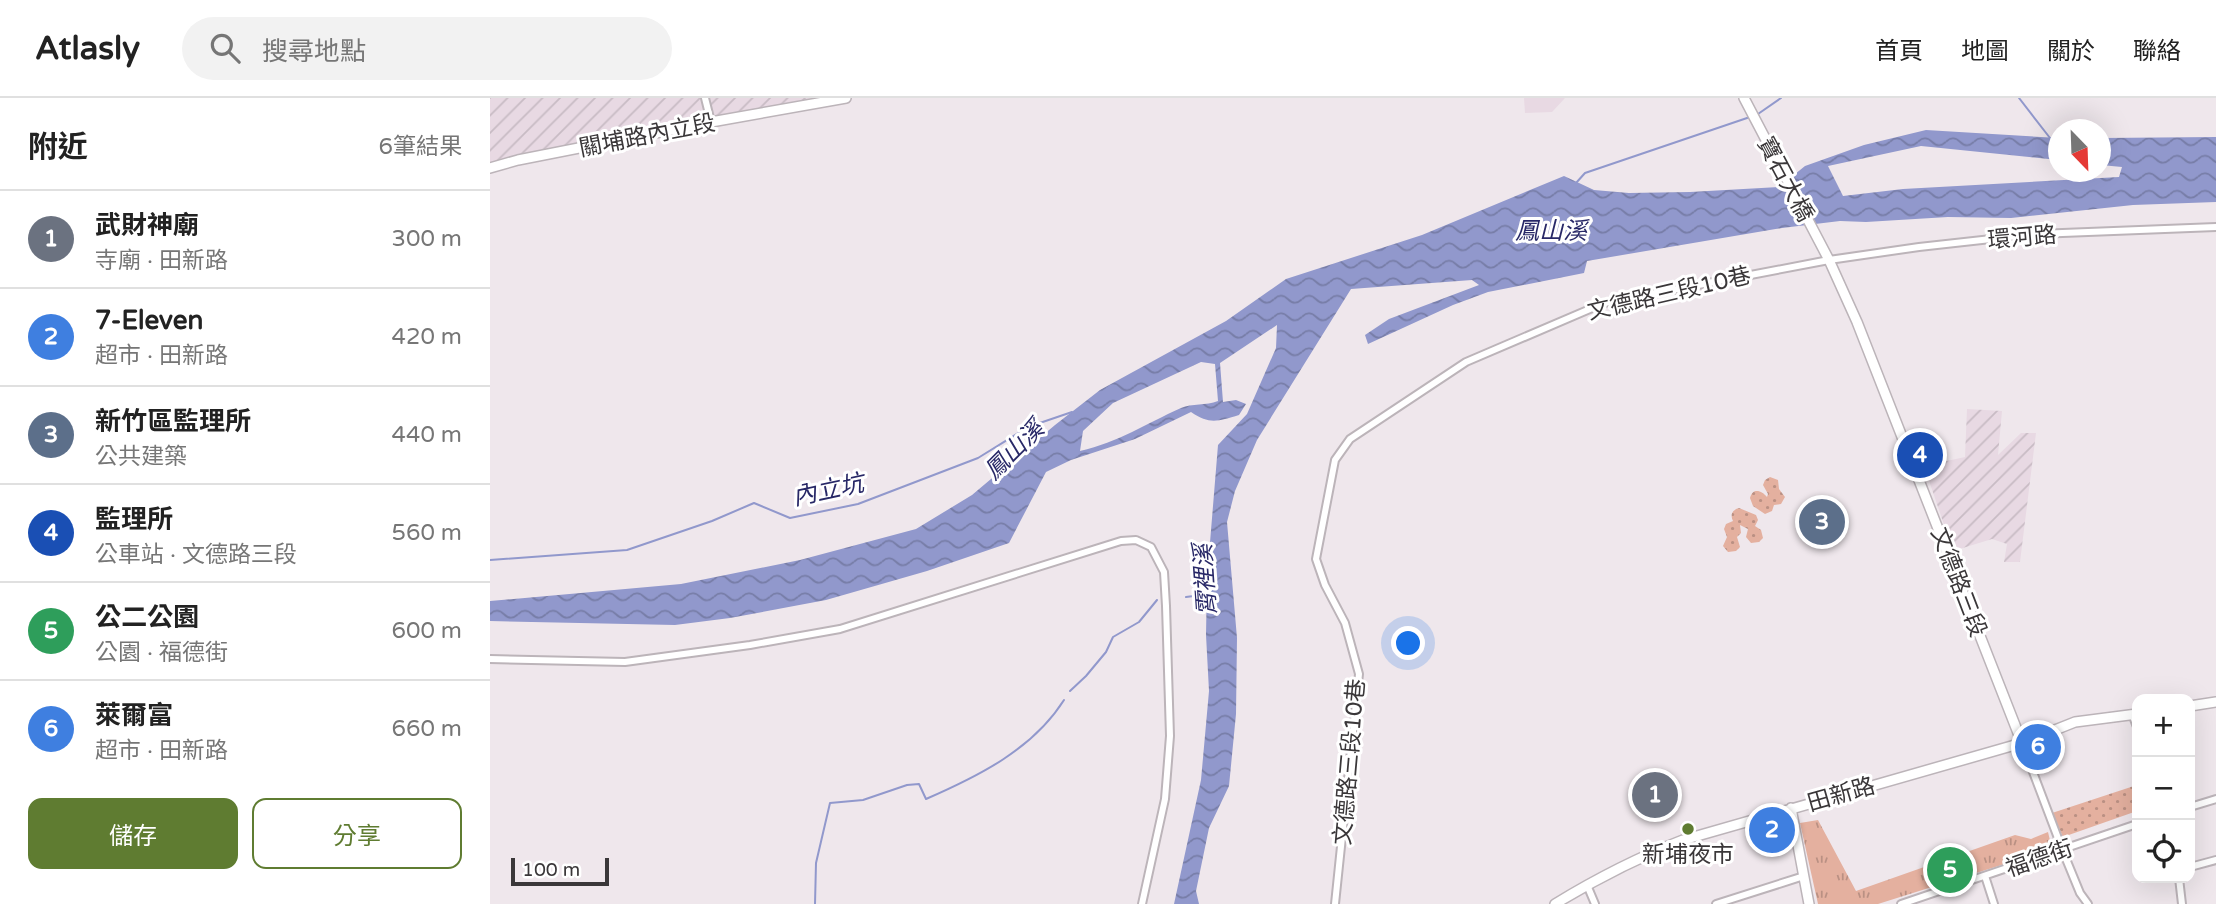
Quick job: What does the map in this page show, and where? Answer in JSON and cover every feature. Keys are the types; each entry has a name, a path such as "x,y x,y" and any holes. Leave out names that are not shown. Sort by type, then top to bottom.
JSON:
{"main road":[{"name":"關埔路內立段","path":"490,168 518,160 822,100 846,98"},
{"name":"寶石大橋","path":"1744,98 1829,260"},
{"name":"文德路三段","path":"1829,260 1857,322 2022,743"},
{"path":"2195,705 2216,702"},
{"name":"田新路","path":"1556,904 1587,885 1659,849 1791,808 2022,743 2075,723 2132,714"},
{"path":"1791,808 1809,904"}],"street":[{"path":"705,98 711,122"},
{"name":"環河路","path":"1829,260 2038,234 2216,227"},
{"name":"文德路三段10巷","path":"1335,904 1359,674 1345,623 1325,585 1316,559 1335,460 1350,439 1466,362 1604,303 1829,260"},
{"path":"490,659 625,662 763,643 840,629 1121,541 1136,540 1151,547 1164,572 1170,712 1165,799 1142,904"},
{"name":"文德路三段","path":"2022,743 2080,893 2088,904"},
{"path":"2195,805 2216,799"},
{"name":"福德街","path":"1901,904 2132,826"},
{"path":"2195,866 2216,860"},
{"path":"1716,904 1804,876"},
{"path":"1985,876 1994,904"},
{"path":"2180,883 2182,904"},
{"path":"1587,885 1595,904"}],"shaded area":[{"path":"490,98 850,98 490,169"},
{"path":"1524,98 1565,98 1552,112 1525,113"},
{"path":"1967,409 2002,411 1998,455 2021,433 2036,433 2020,562 2004,562 2007,544 1992,539 1953,551 1924,466 1965,457"}],"green space":[{"path":"1770,477 1778,480 1779,489 1785,497 1781,504 1774,505 1772,511 1765,514 1753,506 1750,498 1753,492 1758,491 1767,497 1763,485"},
{"path":"1739,508 1756,515 1758,520 1755,526 1761,530 1763,538 1759,542 1751,543 1746,537 1748,529 1740,525 1741,533 1737,537 1740,547 1736,551 1728,552 1723,546 1727,537 1724,529 1726,524 1733,521 1733,511"},
{"path":"2132,787 2132,813 2063,837 2052,813"},
{"path":"1818,820 1856,891 2015,835 2031,839 2048,832 2052,849 1878,904 1818,904 1800,823"}],"water":[{"name":"鳳山溪","path":"1926,130 2048,137 2048,159 1921,146 1828,166 1843,196 1903,189 2048,181 2111,182 2111,177 2119,177 2122,167 2111,166 2111,138 2216,137 2216,202 2133,205 2011,218 1948,217 1840,221 1782,228 1587,261 1584,273 1488,292 1368,344 1365,335 1389,319 1479,285 1472,280 1351,289 1257,440 1235,491 1227,522 1237,638 1236,714 1229,786 1209,828 1196,891 1199,904 1174,904 1201,780 1209,691 1207,579 1218,445 1247,414 1276,348 1277,325 1220,363 1223,402 1236,400 1246,404 1239,415 1214,421 1191,412 1135,439 1071,460 1046,472 1009,543 927,571 826,600 730,618 675,625 490,621 490,601 681,584 800,560 916,529 972,495 1100,390 1226,321 1286,279 1422,235 1564,176 1594,190 1629,193 1690,192 1779,187 1805,166 1864,145","holes":["1201,362 1215,364 1218,401 1181,408 1120,438 1080,451 1083,431 1113,403"]}],"waterway":[{"path":"1758,114 1781,98"},
{"path":"2019,98 2048,135"},
{"path":"1576,183 1585,173 1750,117"},
{"name":"內立坑","path":"490,560 627,550 712,521 754,503 790,518 858,504 978,458 1028,427 1072,412"},
{"name":"霄裡溪","path":"1186,597 1209,594"},
{"path":"1070,691 1106,652 1113,637 1139,622 1157,600"},
{"path":"815,904 816,863 830,803 863,800 907,785 919,784 926,799 966,781 1021,747 1037,733 1064,700"}],"place":[{"name":"監理所","path":"1920,455"},
{"name":"新竹區監理所","path":"1822,522"},
{"name":"萊爾富","path":"2038,747"},
{"name":"武財神廟","path":"1655,795"},
{"name":"新埔夜市","path":"1688,829"},
{"name":"7-Eleven","path":"1772,830"},
{"name":"公二公園","path":"1950,870"}]}
